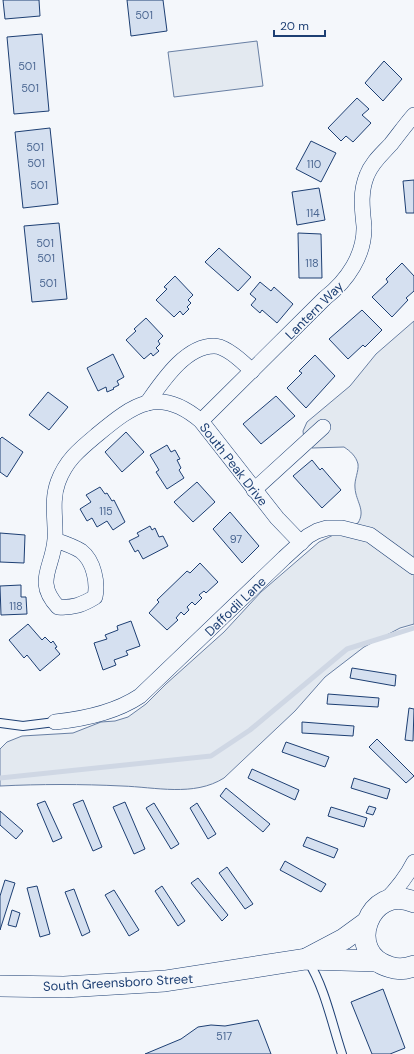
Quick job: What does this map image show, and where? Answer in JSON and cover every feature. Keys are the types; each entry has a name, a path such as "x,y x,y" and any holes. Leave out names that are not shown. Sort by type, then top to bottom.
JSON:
{"main road":[{"path":"383,903 395,899 414,902"},
{"name":"South Greensboro Street","path":"306,959 344,939 366,923 370,915 383,903"},
{"path":"366,923 366,944 370,953 377,961 384,966 395,969 411,970"},
{"name":"South Greensboro Street","path":"0,986 64,987 165,981 306,959 377,961"}],"street":[{"name":"Lantern Way","path":"201,421 325,298 337,289 349,274 356,261 362,243 364,226 361,203 367,174 375,160 414,115"},
{"path":"147,403 165,377 196,349 215,346 238,357 252,371"},
{"name":"South Peak Drive","path":"55,540 82,552 90,563 97,587 95,597 84,604 72,608 58,607 48,597 45,580 55,540 53,501 63,468 73,454 122,414 131,408 147,403 161,402 187,410 201,421 254,490 277,518 301,543"},
{"path":"254,490 323,427"},
{"name":"Daffodil Lane","path":"56,722 115,709 140,696 301,543 317,531 327,528 342,528 370,535 414,567"},
{"path":"412,866 414,886"},
{"path":"383,903 399,888 412,866"}],"lane":[{"path":"0,723 23,726 56,722"},
{"path":"306,959 314,971 342,1054"}],"shaded area":[{"path":"257,41 263,86 174,97 168,52"},
{"path":"414,321 414,624 400,628 364,647 325,677 295,711 224,778 212,784 174,790 92,785 0,786 0,749 7,742 22,736 73,733 101,722 115,721 128,717 146,704 224,632 261,592 319,542 358,523 361,510 355,488 358,467 356,459 351,452 344,447 312,448 304,439 303,431 307,422 350,386 376,354"}],"building":[{"path":"3,0 39,0 40,16 5,19"},
{"path":"127,0 163,0 167,31 131,36"},
{"path":"42,34 49,111 14,114 7,37"},
{"path":"384,61 402,79 383,101 365,83"},
{"path":"357,98 369,109 362,115 371,123 353,142 346,136 341,141 328,128"},
{"path":"50,128 58,204 23,208 15,132"},
{"path":"311,141 336,153 321,182 296,169"},
{"path":"414,180 414,213 406,213 403,181"},
{"path":"319,188 325,220 297,225 292,192"},
{"path":"59,223 67,299 32,302 24,226"},
{"path":"298,233 321,234 322,278 299,278"},
{"path":"219,248 251,277 238,291 205,262"},
{"path":"402,263 414,276 414,291 406,298 408,300 392,317 372,297 388,282 386,279"},
{"path":"175,276 193,295 188,300 191,303 187,307 189,309 183,315 180,311 174,317 156,300 167,289 164,287"},
{"path":"260,282 271,291 274,287 293,304 277,323 262,310 260,313 251,305 256,299 250,294"},
{"path":"362,310 382,330 365,347 363,345 348,359 329,339"},
{"path":"146,318 163,336 158,341 160,344 156,348 159,351 153,356 151,353 144,359 126,340 136,331 134,329"},
{"path":"113,354 124,377 117,381 119,385 113,388 114,389 107,392 106,387 98,391 87,368"},
{"path":"315,355 335,376 306,408 287,388 302,373 299,371"},
{"path":"48,392 68,407 49,430 29,415"},
{"path":"276,396 295,416 261,444 243,424"},
{"path":"126,432 144,452 122,472 105,452"},
{"path":"2,437 23,452 7,477 0,472 0,439"},
{"path":"167,445 171,452 175,450 180,459 177,460 181,468 179,470 184,478 167,489 156,472 159,470 150,455"},
{"path":"312,460 320,470 322,468 341,490 322,508 293,476"},
{"path":"197,482 215,502 193,522 174,502"},
{"path":"100,487 105,494 107,493 112,501 114,500 125,522 113,530 107,521 97,527 92,518 87,521 80,509 91,502 86,495"},
{"path":"230,512 259,546 242,563 213,529"},
{"path":"150,526 152,530 155,528 159,537 163,536 168,546 143,559 138,550 135,552 129,541 139,536 137,533"},
{"path":"0,533 25,535 24,563 0,562"},
{"path":"200,563 218,582 206,593 204,591 199,595 202,598 195,605 192,602 187,607 189,610 184,615 181,612 176,618 178,620 167,630 149,613 159,602 157,600 187,571 190,573"},
{"path":"21,585 21,597 26,597 27,614 1,615 0,586"},
{"path":"131,621 140,646 126,651 128,655 114,660 116,665 103,670 94,643 107,639 105,635 118,630 117,626"},
{"path":"28,624 42,640 45,637 51,643 53,641 57,647 55,648 60,654 40,671 27,655 24,658 9,640"},
{"path":"352,668 396,675 395,686 350,678"},
{"path":"328,694 379,698 378,707 327,704"},
{"path":"409,708 414,709 413,741 405,740"},
{"path":"302,722 354,726 353,736 302,733"},
{"path":"377,739 414,776 406,783 369,747"},
{"path":"286,742 329,757 325,767 282,752"},
{"path":"252,769 299,790 295,800 248,778"},
{"path":"354,778 390,789 387,799 351,788"},
{"path":"226,788 270,824 263,832 220,796"},
{"path":"83,800 102,847 93,851 73,804"},
{"path":"45,801 62,838 53,842 37,804"},
{"path":"125,802 145,849 134,854 113,807"},
{"path":"154,803 179,844 171,849 146,808"},
{"path":"197,803 216,834 208,839 190,808"},
{"path":"369,806 376,808 373,815 366,813"},
{"path":"331,807 367,818 364,827 328,816"},
{"path":"0,811 23,831 16,839 0,825"},
{"path":"307,837 338,849 334,858 303,846"},
{"path":"285,861 326,884 321,892 280,870"},
{"path":"227,867 253,904 245,909 219,873"},
{"path":"198,878 228,915 222,921 191,883"},
{"path":"5,880 15,883 0,930 0,896"},
{"path":"37,886 50,934 40,937 27,888"},
{"path":"162,886 185,921 178,926 155,891"},
{"path":"74,889 90,932 82,936 65,892"},
{"path":"114,890 139,930 129,936 105,895"},
{"path":"12,910 20,913 16,927 8,925"},
{"path":"383,989 405,1048 390,1054 372,1054 351,1002"},
{"path":"258,1020 271,1054 145,1054 181,1039 198,1027 211,1025 225,1026"}],"waterway":[{"path":"0,778 211,756 250,730 347,649 414,628"}]}
